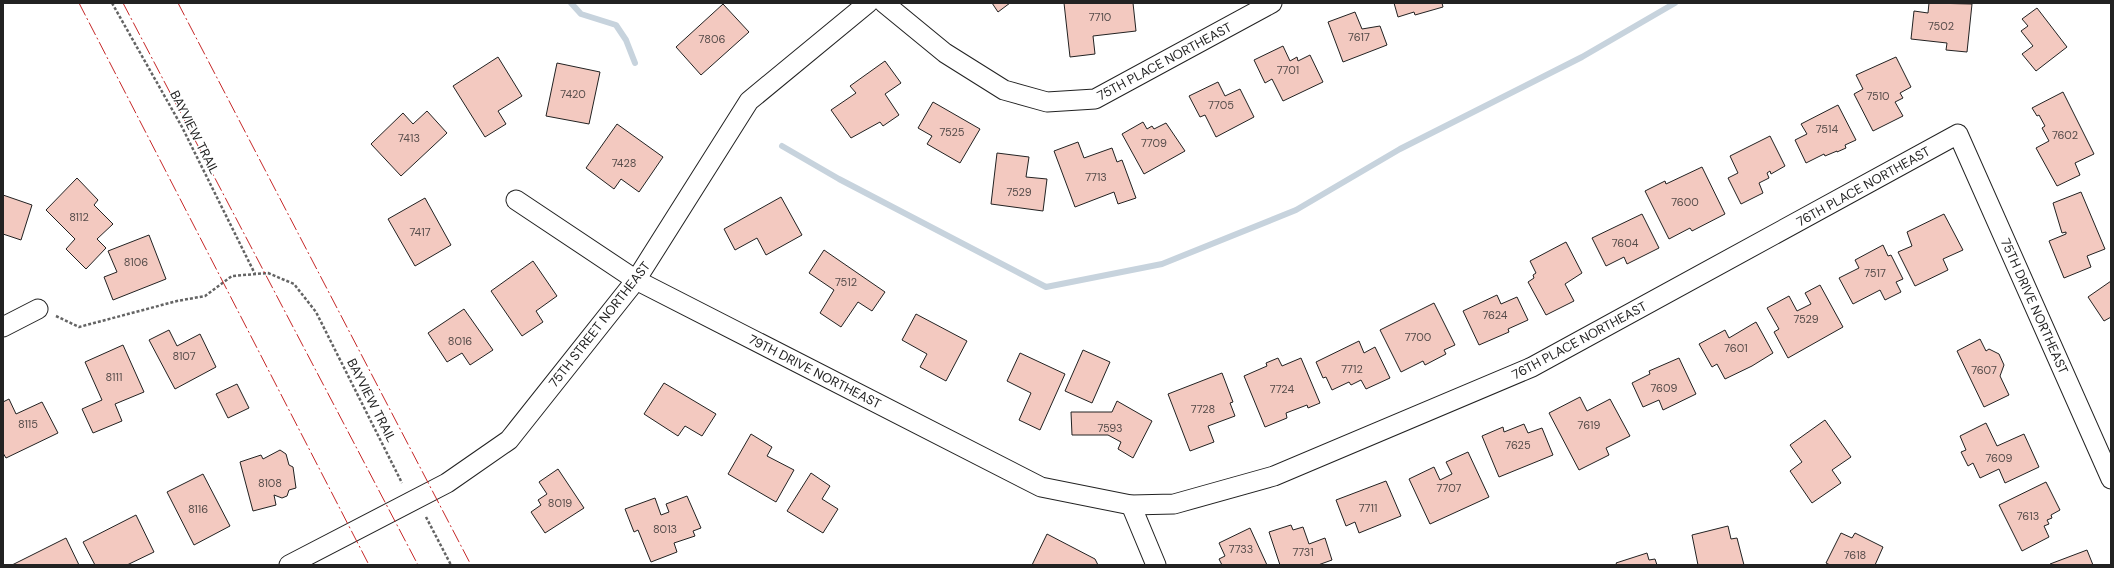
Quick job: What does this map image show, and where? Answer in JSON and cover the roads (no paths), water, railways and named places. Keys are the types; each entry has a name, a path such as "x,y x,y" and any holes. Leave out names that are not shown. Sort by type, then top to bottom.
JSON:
{"street":[{"name":"75TH STREET NORTHEAST","path":"289,565 447,483 509,440 636,280 749,101 868,3"},
{"name":"75TH PLACE NORTHEAST","path":"884,3 945,53 1004,90 1047,102 1095,99 1272,3"},
{"name":"75TH DRIVE NORTHEAST","path":"1958,134 2111,479"},
{"name":"76TH PLACE NORTHEAST","path":"1131,505 1174,504 1274,476 1532,367 1958,134"},
{"name":"79TH DRIVE NORTHEAST","path":"516,200 636,280 1041,487 1131,505"},
{"path":"3,327 38,309"},
{"path":"1131,505 1156,565"}],"waterway":[{"path":"571,3 581,14 616,25 626,40 635,63"},
{"path":"782,146 839,179 1046,287 1162,264 1296,210 1400,149 1582,57 1675,3"}]}
